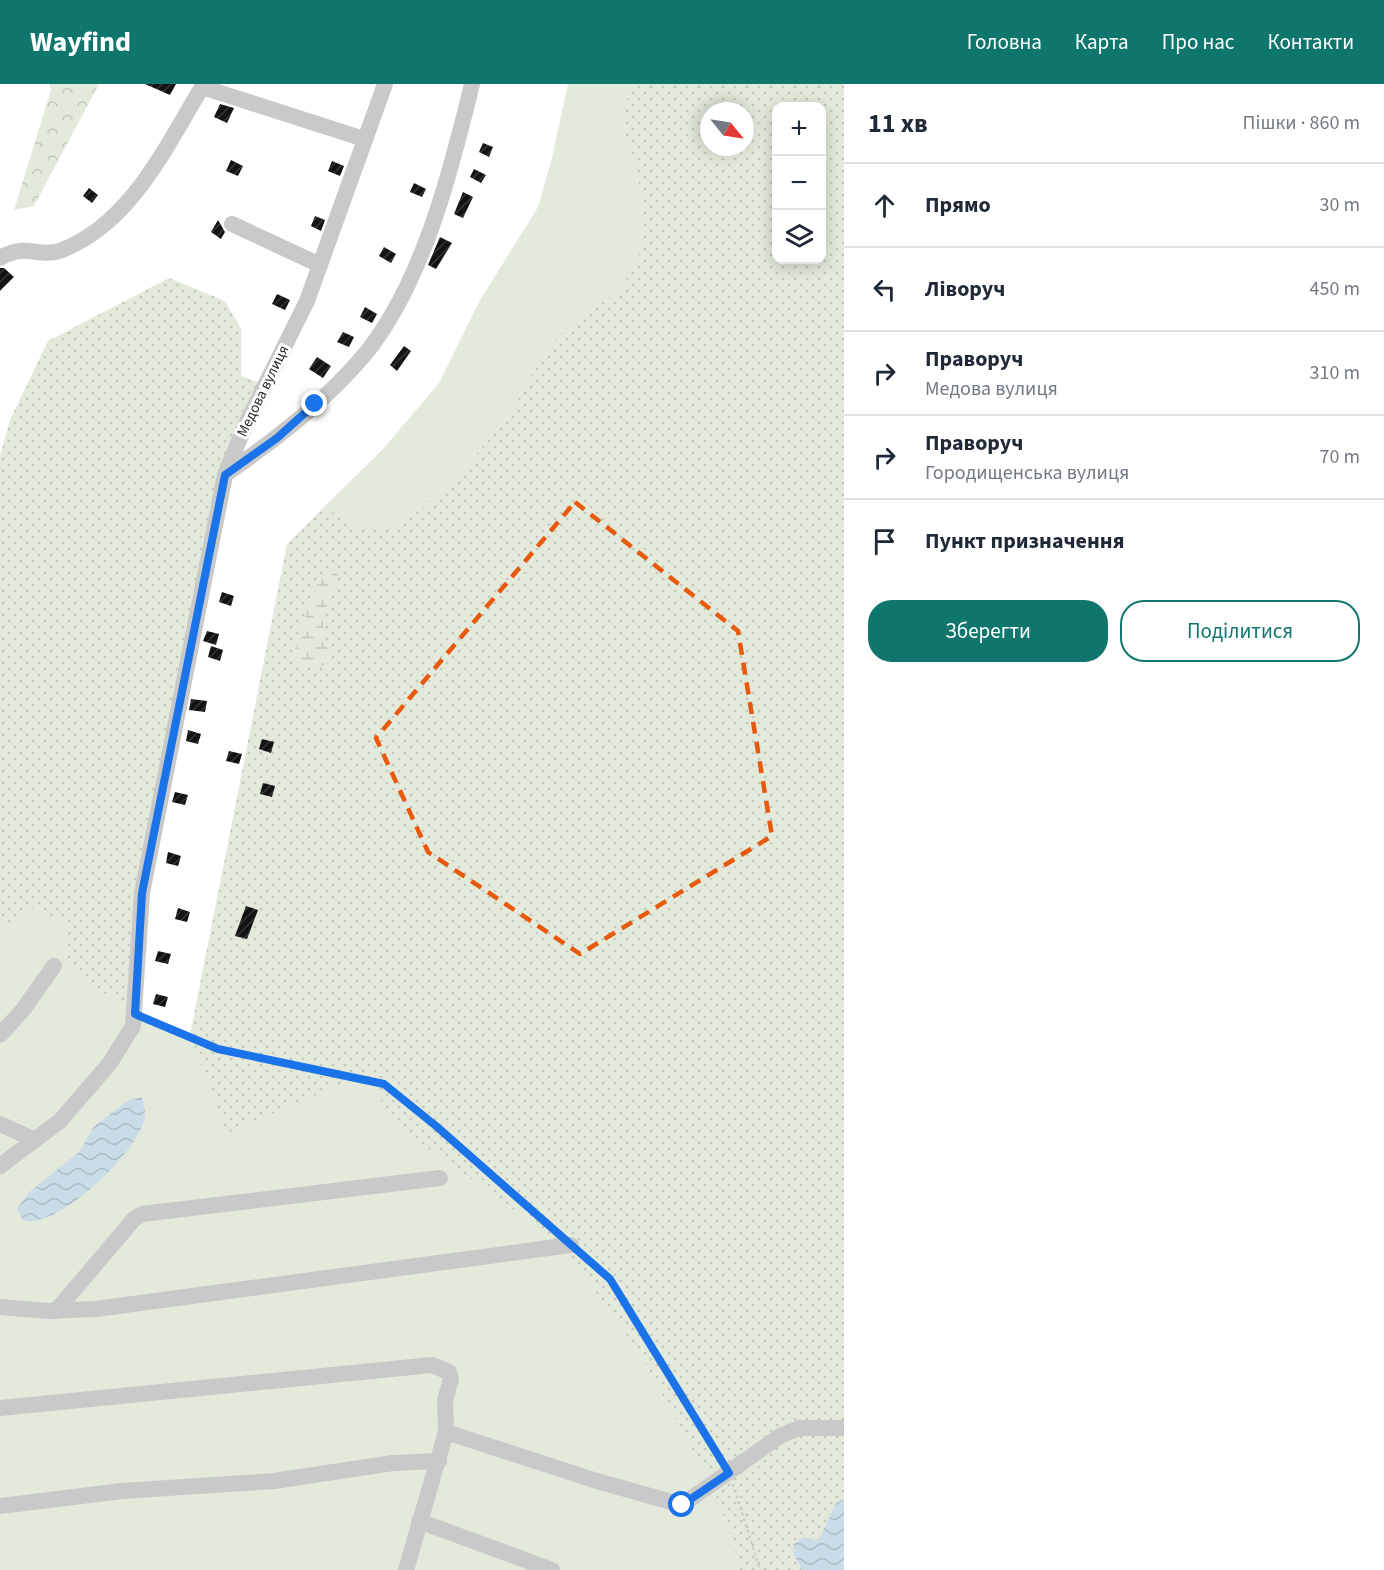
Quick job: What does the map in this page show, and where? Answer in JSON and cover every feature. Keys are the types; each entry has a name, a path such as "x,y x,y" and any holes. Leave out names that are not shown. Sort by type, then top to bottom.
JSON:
{"street":[{"name":"Медова вулиця","path":"0,1166 60,1121 110,1063 133,1026 142,893 225,475 255,405 307,302 385,84"},
{"path":"225,475 277,438 341,381 367,351 387,321 405,288 443,193 472,84"},
{"path":"0,258 22,249 51,253 61,251 77,243 108,220 140,185 203,85 364,139"},
{"path":"232,224 320,265"},
{"path":"0,1035 22,1011 54,966"},
{"path":"0,1124 35,1140"},
{"path":"56,1311 134,1219 142,1214 440,1178"},
{"path":"0,1307 56,1311 96,1309 570,1245"},
{"path":"0,1408 432,1365 449,1372 451,1379 446,1400 446,1432 406,1570"},
{"path":"446,1432 597,1481 682,1505 780,1436 799,1428 844,1428"},
{"path":"0,1506 122,1491 274,1480 393,1462 439,1461"},
{"path":"419,1521 552,1570"}],"path":[{"path":"135,1014 218,1049 384,1084 610,1279 729,1473 760,1570"}],"highlighted area":[{"path":"575,502 738,631 772,836 580,954 428,852 376,738"}],"green space":[{"path":"49,84 99,84 34,206 14,210 51,90"},
{"path":"568,84 635,84 623,106 625,132 639,185 643,230 639,257 621,289 566,328 544,351 510,413 467,465 422,508 398,526 370,530 352,524 324,507 383,449 439,383 479,302 538,207 551,162"},
{"path":"635,84 844,84 844,1499 836,1503 819,1539 793,1553 802,1570 740,1570 734,1546 712,1485 637,1350 575,1264 525,1218 403,1131 362,1076 226,1134 190,1035 287,544 324,507 352,524 422,508 467,465 510,413 544,351 566,328 621,289 639,185 625,132 623,106"},
{"path":"169,278 225,301 241,329 241,376 261,383 241,425 136,895 131,1013 62,962 69,929 37,906 11,926 0,915 0,456 10,420 48,341"},
{"path":"332,570 338,575 323,617 323,641 333,660 324,666 302,664 294,655 300,630 320,576"},
{"path":"37,906 69,929 63,962 131,1013 190,1035 226,1134 362,1075 403,1131 525,1218 575,1264 637,1350 712,1485 734,1546 740,1570 0,1570 0,915 11,926"}],"water":[{"path":"142,1097 145,1116 140,1131 129,1149 113,1167 95,1185 56,1213 38,1220 23,1220 17,1209 27,1194 79,1152 95,1125 129,1100"},
{"path":"844,1499 844,1570 802,1570 793,1553 794,1544 804,1537 819,1539 836,1503"}],"building":[{"path":"145,84 176,84 170,95"},
{"path":"220,104 234,108 227,123 214,117"},
{"path":"483,143 493,147 489,157 479,152"},
{"path":"231,160 243,166 238,176 226,171"},
{"path":"332,161 344,166 340,176 328,171"},
{"path":"474,169 486,175 481,183 470,177"},
{"path":"414,183 426,189 422,197 410,192"},
{"path":"89,188 98,195 92,203 83,196"},
{"path":"463,192 473,197 463,218 454,214"},
{"path":"315,216 325,220 321,231 311,226"},
{"path":"218,220 225,232 221,239 211,232"},
{"path":"440,237 452,243 436,269 428,265"},
{"path":"384,247 396,254 391,263 379,256"},
{"path":"0,268 4,268 14,277 0,291"},
{"path":"277,294 290,300 285,310 272,304"},
{"path":"365,307 377,314 372,323 360,317"},
{"path":"343,332 354,337 349,347 337,342"},
{"path":"404,346 411,351 397,371 390,365"},
{"path":"317,357 331,366 323,378 309,369"},
{"path":"222,592 234,596 231,606 219,602"},
{"path":"207,631 219,634 216,645 203,641"},
{"path":"211,646 223,650 220,661 208,657"},
{"path":"191,699 207,701 205,712 189,710"},
{"path":"188,730 201,734 198,744 186,741"},
{"path":"262,739 274,742 271,753 259,749"},
{"path":"229,751 242,754 239,764 226,761"},
{"path":"263,783 275,786 272,797 260,794"},
{"path":"175,792 188,795 185,805 172,802"},
{"path":"168,852 181,856 178,866 166,863"},
{"path":"246,906 258,910 247,939 235,936"},
{"path":"178,908 190,912 187,922 175,919"},
{"path":"158,951 171,954 168,964 155,961"},
{"path":"156,994 168,997 165,1007 153,1004"}],"route":[{"path":"315,404 277,438 225,475 142,893 135,1014 218,1049 384,1084 436,1126 610,1279 729,1473 682,1505"}]}
